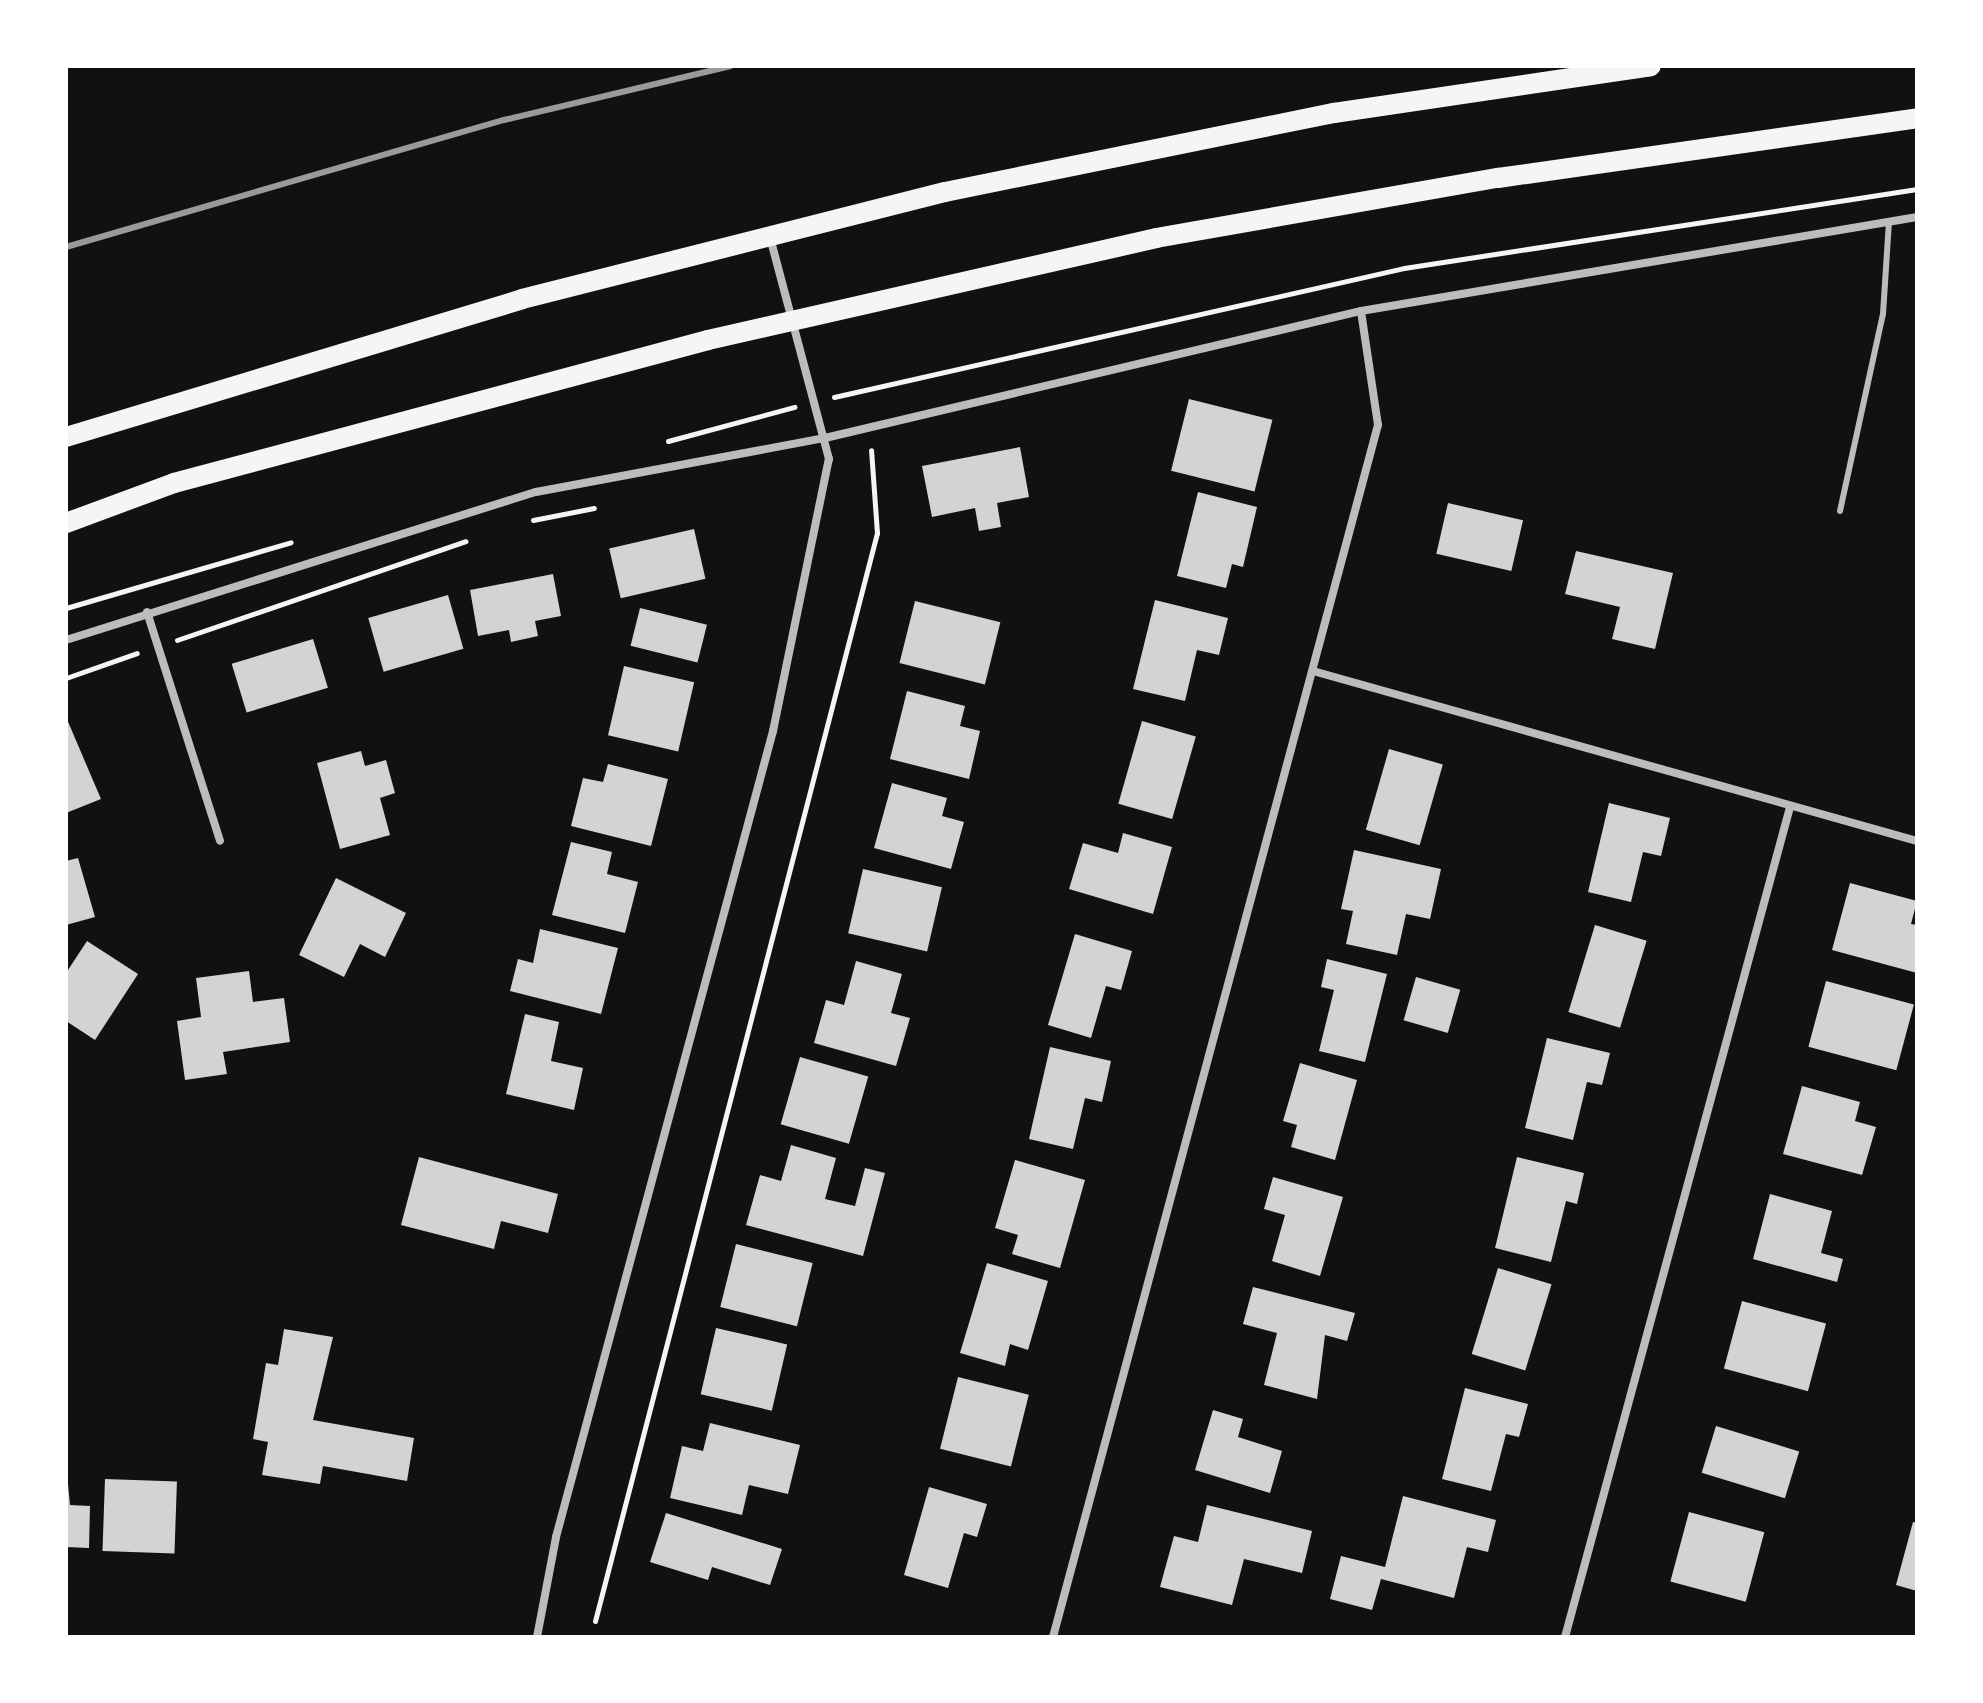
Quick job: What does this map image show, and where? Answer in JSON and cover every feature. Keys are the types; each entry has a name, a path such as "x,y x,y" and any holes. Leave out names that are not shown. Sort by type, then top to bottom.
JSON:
{"main road":[{"path":"66,437 522,299 770,236 1334,113 1651,66"},
{"path":"66,523 174,483 795,320 1156,238 1498,178 1917,118"}],"street":[{"path":"66,640 536,492 825,438 1361,311 1917,217"},
{"path":"537,1637 556,1537 773,731 829,459 795,320 770,236"},
{"path":"1053,1637 1378,425 1376,370 1361,311"},
{"path":"147,612 220,841"},
{"path":"1313,671 1917,841"},
{"path":"1565,1637 1790,807"}],"lane":[{"path":"1840,511 1883,314 1889,222"}],"path":[{"path":"595,1621 877,533 870,448 829,459"},
{"path":"526,521 602,506"},
{"path":"66,678 481,536"}],"building":[{"path":"1189,399 1272,420 1255,492 1171,471"},
{"path":"1020,447 1029,497 997,503 1001,527 979,531 975,508 932,517 922,466"},
{"path":"1198,492 1257,507 1243,567 1232,564 1226,588 1177,576"},
{"path":"1448,503 1523,520 1511,571 1436,554"},
{"path":"694,529 705,579 621,598 609,549"},
{"path":"1576,551 1673,573 1655,649 1612,639 1620,607 1565,594"},
{"path":"553,574 561,616 535,621 538,636 511,642 509,630 478,636 470,590"},
{"path":"448,595 463,649 384,672 368,618"},
{"path":"1155,600 1228,618 1219,655 1197,650 1185,701 1133,689"},
{"path":"915,601 1000,622 985,684 900,663"},
{"path":"640,608 707,625 698,663 631,646"},
{"path":"313,639 328,688 247,713 232,664"},
{"path":"624,666 694,682 678,751 608,735"},
{"path":"907,691 965,706 960,726 980,731 969,779 890,759"},
{"path":"66,717 101,799 66,813"},
{"path":"1142,721 1196,736 1172,819 1118,804"},
{"path":"1389,749 1443,764 1420,845 1366,830"},
{"path":"361,751 365,766 386,760 395,793 380,798 390,835 340,849 317,763"},
{"path":"608,764 668,779 651,846 571,826 583,778 603,782"},
{"path":"892,783 947,798 942,816 964,822 951,869 874,848"},
{"path":"1609,803 1670,818 1661,856 1643,852 1631,902 1588,892"},
{"path":"1123,833 1172,847 1153,914 1069,889 1083,843 1118,853"},
{"path":"571,842 612,852 607,874 638,882 625,933 552,915"},
{"path":"1354,850 1441,869 1430,919 1406,914 1397,955 1346,944 1353,911 1341,909"},
{"path":"78,858 95,917 66,925 66,861"},
{"path":"863,869 942,887 927,952 848,933"},
{"path":"336,878 406,913 385,957 360,944 344,977 299,955"},
{"path":"1850,883 1917,901 1911,924 1917,925 1917,973 1832,950"},
{"path":"1595,925 1647,941 1620,1028 1568,1012"},
{"path":"540,929 618,948 601,1014 510,991 518,959 533,963"},
{"path":"1075,934 1132,951 1121,990 1106,986 1091,1038 1048,1025"},
{"path":"87,941 138,974 95,1040 66,1021 66,973"},
{"path":"1327,959 1387,974 1365,1062 1319,1051 1334,990 1321,987"},
{"path":"856,961 902,974 891,1013 910,1018 896,1066 814,1043 826,1000 844,1005"},
{"path":"249,971 253,1002 284,998 290,1042 223,1052 227,1074 185,1080 177,1021 201,1017 196,978"},
{"path":"1416,977 1460,990 1448,1033 1404,1020"},
{"path":"1826,981 1914,1005 1896,1070 1808,1047"},
{"path":"525,1014 559,1022 551,1061 583,1068 574,1110 506,1094"},
{"path":"1547,1038 1610,1053 1602,1085 1587,1082 1573,1140 1525,1128"},
{"path":"1050,1047 1111,1061 1102,1102 1085,1098 1073,1149 1029,1139"},
{"path":"800,1057 868,1077 849,1144 781,1124"},
{"path":"1300,1063 1357,1080 1335,1160 1291,1147 1297,1125 1283,1121"},
{"path":"1802,1086 1860,1102 1855,1121 1876,1127 1862,1175 1783,1154"},
{"path":"791,1145 836,1158 825,1199 855,1206 865,1168 885,1173 863,1256 746,1225 760,1175 781,1181"},
{"path":"419,1157 558,1194 548,1233 501,1221 494,1249 401,1225"},
{"path":"1517,1157 1584,1173 1577,1204 1566,1201 1551,1262 1495,1248"},
{"path":"1015,1160 1085,1180 1060,1268 1012,1254 1018,1235 995,1228"},
{"path":"1273,1177 1343,1197 1320,1276 1272,1261 1285,1215 1264,1209"},
{"path":"1770,1194 1832,1211 1821,1253 1843,1259 1837,1282 1753,1259"},
{"path":"736,1244 813,1263 797,1326 720,1307"},
{"path":"987,1263 1048,1281 1028,1350 1010,1344 1005,1366 960,1353"},
{"path":"1498,1268 1552,1284 1525,1370 1472,1354"},
{"path":"1253,1287 1355,1313 1347,1341 1325,1335 1317,1399 1264,1385 1277,1333 1243,1324"},
{"path":"1742,1301 1826,1324 1808,1391 1724,1369"},
{"path":"716,1328 787,1344 772,1411 701,1394"},
{"path":"284,1329 333,1337 313,1420 414,1438 407,1481 323,1466 320,1484 262,1475 268,1442 253,1439 266,1363 278,1365"},
{"path":"958,1377 1029,1395 1011,1466 940,1449"},
{"path":"1465,1388 1528,1404 1519,1437 1506,1434 1491,1491 1442,1479"},
{"path":"1213,1410 1243,1419 1238,1437 1282,1451 1270,1493 1195,1470"},
{"path":"710,1423 800,1445 788,1494 749,1485 742,1515 670,1498 682,1446 703,1451"},
{"path":"1716,1426 1799,1451 1785,1498 1702,1473"},
{"path":"66,1462 70,1505 90,1506 89,1548 66,1547"},
{"path":"105,1479 177,1482 174,1553 102,1551"},
{"path":"929,1487 987,1504 977,1537 964,1533 948,1588 904,1575"},
{"path":"1403,1496 1496,1520 1488,1552 1467,1547 1454,1598 1381,1579 1372,1610 1330,1599 1341,1556 1385,1567"},
{"path":"1207,1505 1312,1531 1302,1573 1244,1559 1232,1605 1160,1587 1174,1536 1198,1542"},
{"path":"1689,1512 1764,1532 1746,1602 1670,1582"},
{"path":"666,1513 782,1549 770,1585 712,1567 708,1580 650,1562"},
{"path":"1913,1522 1917,1523 1917,1591 1896,1585"}],"railway":[{"path":"66,247 504,120 731,66"}]}
